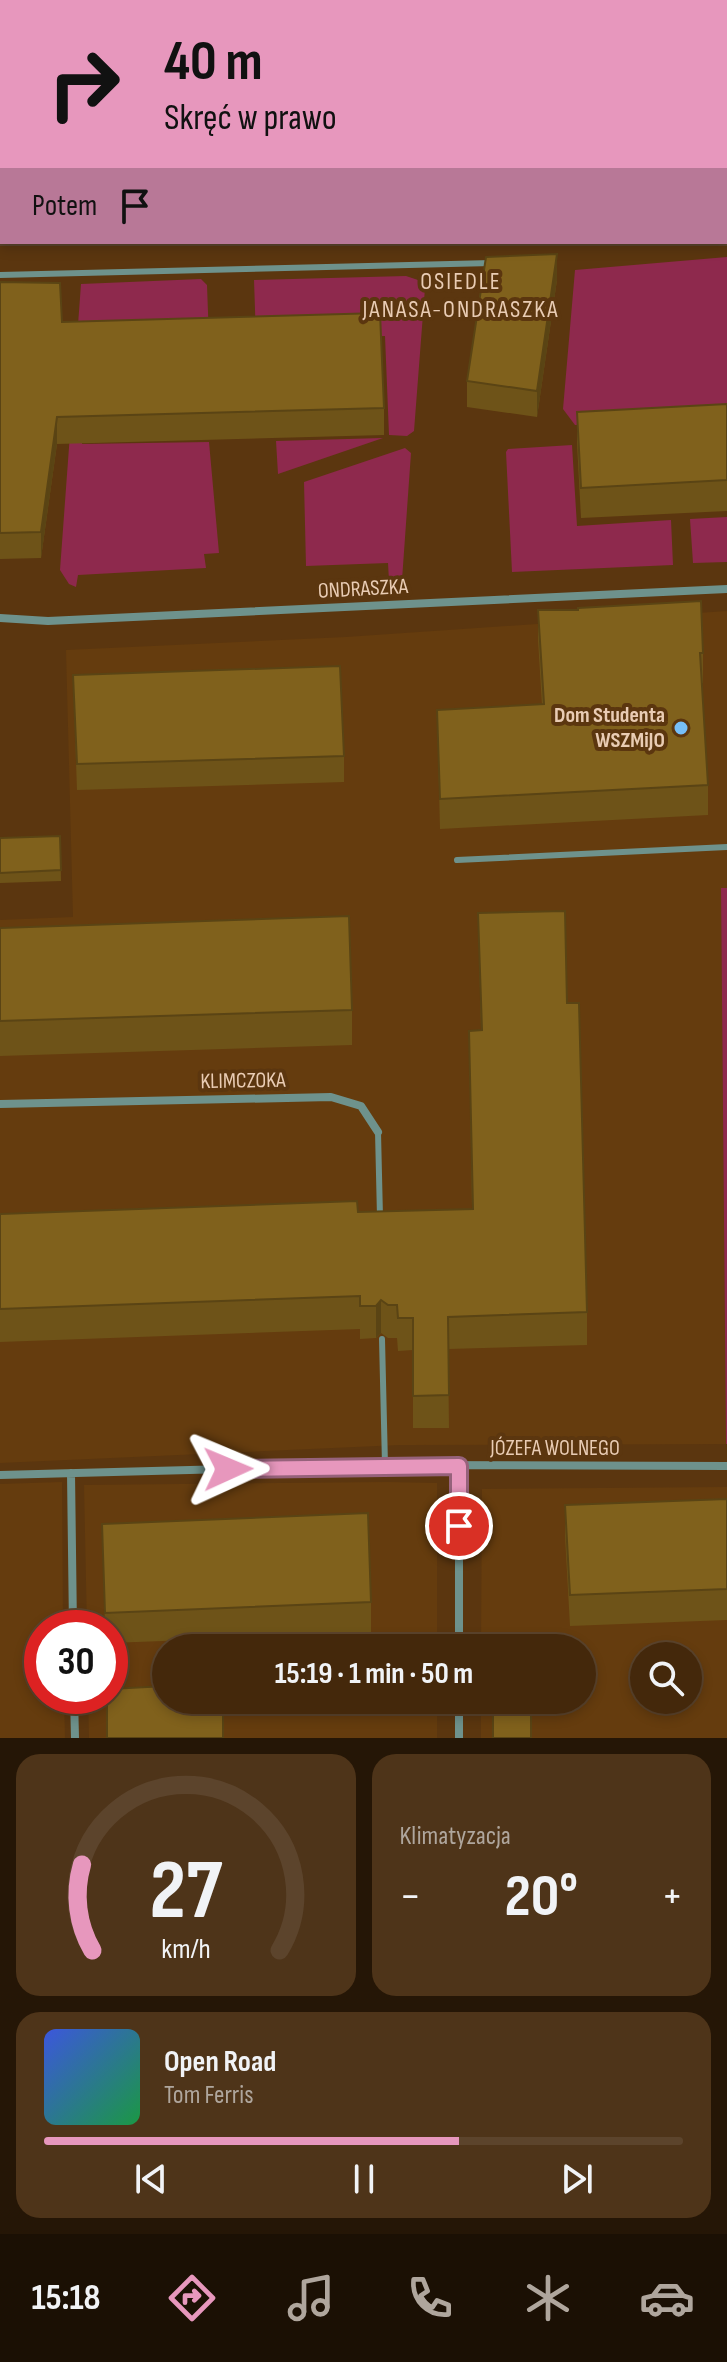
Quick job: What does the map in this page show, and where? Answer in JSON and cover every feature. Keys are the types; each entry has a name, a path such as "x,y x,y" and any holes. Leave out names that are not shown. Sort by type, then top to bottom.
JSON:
{"street":[{"name":"ONDRASZKA","path":"0,618 78,620 727,589"},
{"name":"KLIMCZOKA","path":"0,1104 331,1097 361,1106 378,1132"},
{"name":"JÓZEFA WOLNEGO","path":"0,1475 385,1465 727,1466"},
{"path":"459,1466 459,1634"},
{"path":"71,1473 73,1610"},
{"path":"74,1714 75,1738"},
{"path":"459,1714 459,1738"}],"lane":[{"path":"0,275 499,263"},
{"path":"457,860 727,847"},
{"name":"KLIMCZOKA","path":"378,1132 380,1226"},
{"path":"382,1339 385,1465"}],"shaded area":[{"path":"727,257 727,431 615,424 575,425 563,409 575,270"},
{"path":"406,276 418,280 425,288 414,431 407,436 389,435 385,336 256,339 254,280"},
{"path":"201,279 207,285 209,340 82,344 82,444 209,442 219,553 204,554 206,568 78,575 76,587 69,584 60,570 81,284"},
{"path":"383,438 278,474 276,441"},
{"path":"572,445 577,526 671,520 673,565 512,572 506,452 508,449"},
{"path":"405,448 411,453 402,580 389,581 388,563 306,566 304,482"},
{"path":"727,517 727,562 693,563 690,519"},
{"path":"727,611 727,888 721,889 726,1444 400,1445 0,1463 0,920 73,917 66,650 346,637"},
{"path":"721,888 727,888 727,1444 726,1444"},
{"path":"62,1482 63,1610 24,1610 24,1714 64,1714 65,1738 0,1738 0,1484"},
{"path":"437,1483 437,1634 152,1634 152,1714 437,1714 437,1738 89,1738 88,1714 128,1714 128,1610 87,1610 84,1485"},
{"path":"727,1487 727,1738 481,1738 481,1714 596,1714 596,1634 481,1634 482,1489"}],"building":[{"path":"557,254 537,391 467,381 486,257"},
{"path":"0,282 60,283 62,322 380,313 384,408 57,417 41,532 0,533"},
{"path":"727,404 727,480 581,488 577,412"},
{"name":"Dom Studenta WSZMiJO","path":"701,601 703,653 700,653 708,785 440,799 437,710 544,704 538,610"},
{"path":"340,666 344,756 77,764 73,675"},
{"path":"60,836 61,870 0,873 0,838"},
{"path":"565,911 567,1003 579,1003 587,1312 448,1317 449,1395 413,1396 413,1318 398,1318 397,1305 388,1305 381,1300 376,1306 360,1306 360,1296 0,1309 0,1214 357,1201 358,1212 473,1209 469,1031 482,1030 478,913"},
{"path":"349,916 352,1010 0,1021 0,928"},
{"path":"727,1499 727,1589 570,1595 565,1505"},
{"path":"368,1513 371,1602 128,1612 105,1610 102,1524"},
{"path":"152,1687 152,1714 223,1714 223,1738 107,1738 107,1714 128,1714 128,1688"},
{"path":"493,1714 531,1714 531,1738 493,1738"}],"place":[{"name":"Dom Studenta WSZMiJO","path":"681,728"}],"district":[{"name":"OSIEDLE JANASA-ONDRASZKA","path":"461,295"}],"route":[{"path":"228,1469 459,1466 459,1526"}]}
